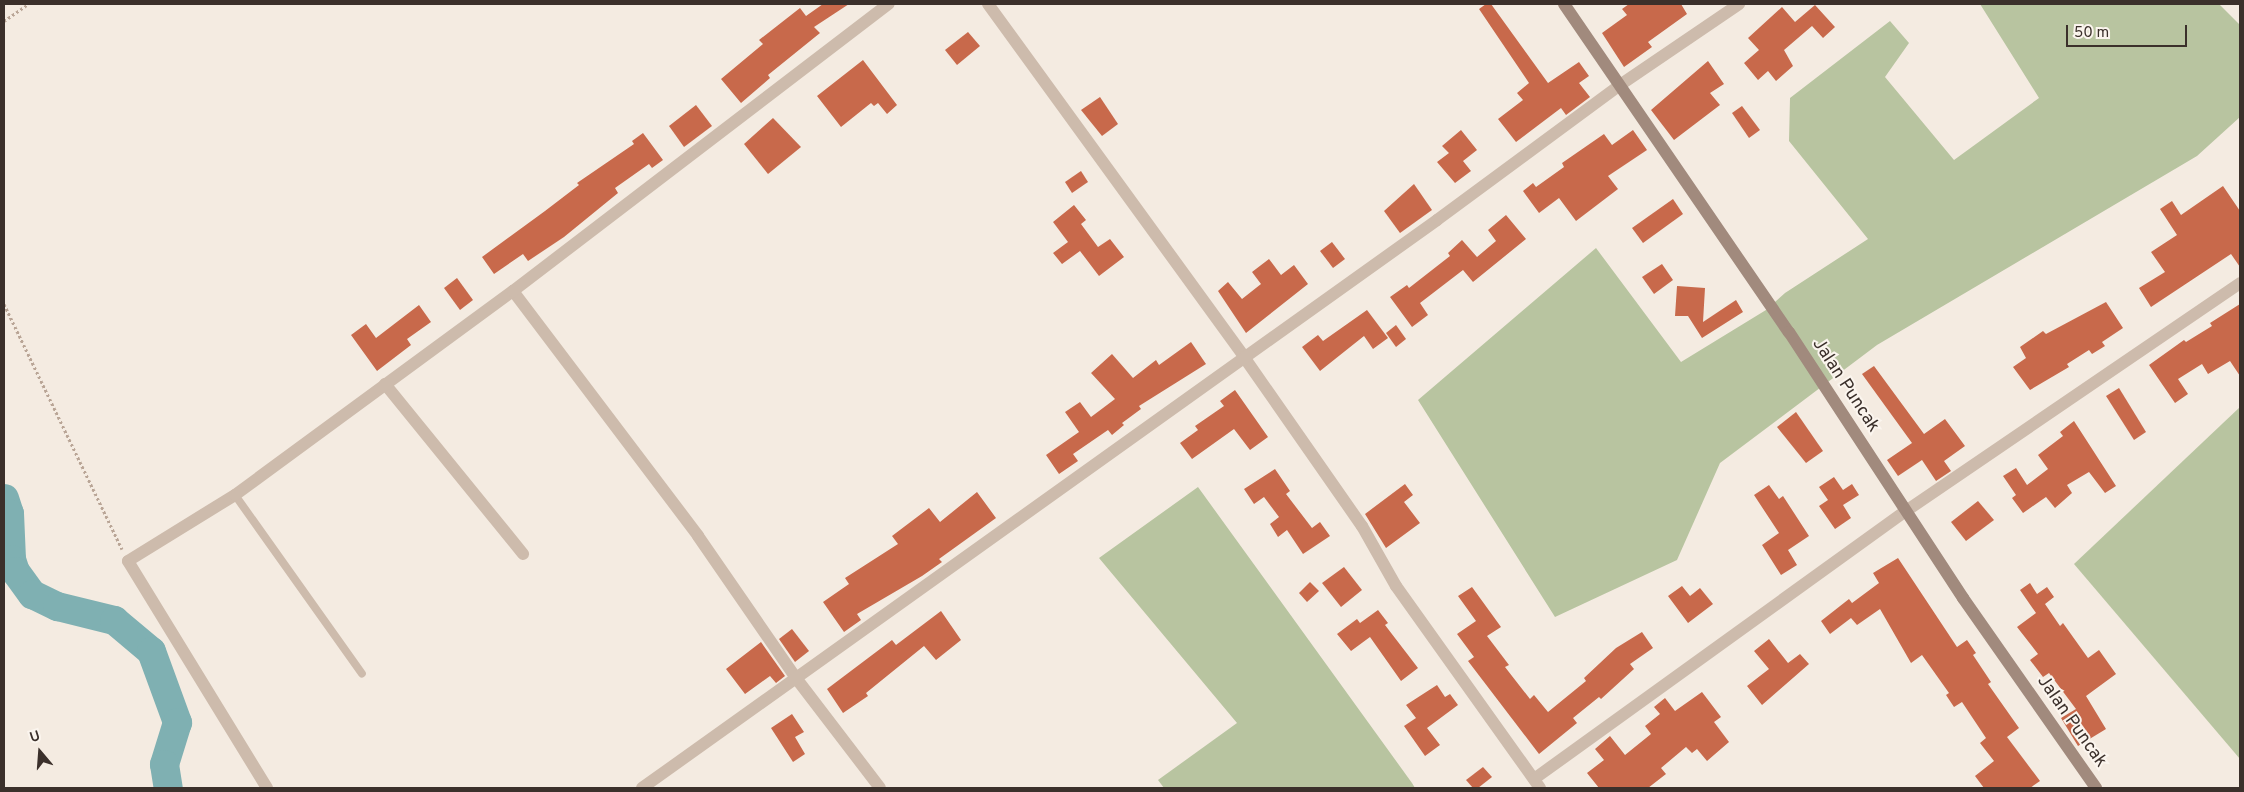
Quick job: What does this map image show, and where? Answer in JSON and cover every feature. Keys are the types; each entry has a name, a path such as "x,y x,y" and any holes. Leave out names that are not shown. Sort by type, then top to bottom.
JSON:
{"street":[{"path":"268,788 128,561 235,495 513,291 889,4"},
{"path":"988,4 1244,356 1358,520 1396,586 1537,784 1906,511 2240,283"},
{"name":"Jalan Puncak","path":"1564,4 1794,340 1906,511 2096,788"},
{"path":"642,788 1244,356 1437,220 1620,85 1738,4"},
{"path":"513,291 698,536 796,678 880,788"},
{"path":"385,384 523,554"}],"lane":[{"path":"235,495 362,674"}],"path":[{"path":"4,21 28,4"},
{"path":"4,304 128,561"}],"green space":[{"path":"1980,4 2219,4 2240,25 2240,117 2197,156 1877,345 1720,463 1677,560 1555,617 1418,400 1596,248 1681,362 1766,310 1785,293 1868,239 1789,141 1790,98 1890,21 1909,43 1885,77 1954,160 2039,98"},
{"path":"2240,407 2240,759 2074,564"},
{"path":"1198,487 1415,788 1164,788 1158,780 1237,723 1099,558"}],"building":[{"path":"823,4 849,4 814,27 820,33 768,75 770,78 741,103 721,79 763,44 759,40 800,8 806,16"},
{"path":"1486,4 1491,4 1548,83 1579,62 1589,76 1579,83 1590,97 1566,115 1561,108 1516,142 1498,119 1523,100 1517,93 1529,83 1479,9"},
{"path":"1629,4 1681,4 1687,14 1648,42 1652,47 1624,67 1602,33 1627,15 1622,9"},
{"path":"1815,5 1835,27 1823,38 1812,26 1784,50 1793,66 1776,81 1768,71 1758,80 1744,63 1759,50 1748,38 1782,7 1795,22"},
{"path":"968,32 980,46 957,65 945,50"},
{"path":"863,60 897,105 887,114 878,103 874,106 871,103 841,127 817,96"},
{"path":"1708,61 1724,84 1710,93 1720,105 1674,140 1651,110"},
{"path":"1100,97 1118,124 1102,136 1081,110"},
{"path":"696,105 712,126 684,147 669,126"},
{"path":"1742,106 1760,130 1749,138 1732,113"},
{"path":"773,118 801,147 768,174 744,144"},
{"path":"1461,130 1477,150 1463,161 1471,171 1455,183 1437,162 1449,153 1442,146"},
{"path":"1633,130 1647,150 1608,176 1618,189 1576,221 1559,198 1539,213 1523,191 1533,183 1536,187 1564,167 1562,163 1604,134 1612,145"},
{"path":"643,133 663,160 652,168 649,164 615,188 618,193 564,237 528,261 523,254 494,274 482,257 579,185 577,183 634,144 632,141"},
{"path":"1081,171 1088,182 1072,193 1065,182"},
{"path":"1414,184 1432,210 1400,233 1384,211"},
{"path":"2223,186 2240,211 2240,267 2231,254 2151,307 2139,288 2165,272 2151,252 2177,235 2160,209 2172,201 2181,215"},
{"path":"1673,199 1683,214 1643,243 1632,228"},
{"path":"1074,205 1086,220 1081,224 1098,247 1110,239 1124,257 1099,276 1080,251 1062,264 1053,253 1068,242 1053,222"},
{"path":"1506,215 1526,239 1473,282 1463,270 1420,303 1428,315 1412,327 1390,297 1407,285 1409,288 1450,256 1448,253 1462,240 1477,257 1496,241 1488,230"},
{"path":"1332,242 1345,259 1333,268 1320,251"},
{"path":"1269,259 1281,275 1294,265 1308,284 1246,333 1218,291 1228,282 1242,299 1261,284 1252,272"},
{"path":"1662,264 1673,280 1654,294 1642,277"},
{"path":"457,278 473,300 460,310 444,288"},
{"path":"1677,286 1705,288 1703,322 1736,300 1743,312 1702,338 1688,316 1675,316"},
{"path":"2106,302 2123,328 2102,342 2105,346 2092,354 2089,350 2067,364 2069,367 2030,390 2013,367 2026,358 2020,347 2043,331 2046,334"},
{"path":"2240,304 2240,376 2230,361 2208,374 2202,364 2178,379 2188,394 2175,403 2149,365 2184,340 2186,342 2212,326 2210,323"},
{"path":"419,305 431,322 407,339 411,345 377,371 351,335 366,324 376,338"},
{"path":"1367,310 1388,338 1373,349 1364,336 1320,371 1302,347 1318,335 1323,341"},
{"path":"1396,325 1406,339 1396,347 1386,333"},
{"path":"1191,342 1206,364 1139,406 1141,409 1122,423 1124,425 1112,435 1108,430 1073,454 1078,461 1059,474 1046,455 1079,432 1065,412 1080,402 1091,417 1115,399 1091,373 1112,354 1133,378 1156,360 1159,365"},
{"path":"1874,366 1924,434 1945,419 1965,446 1944,461 1951,471 1936,481 1922,460 1898,476 1887,460 1912,443 1862,374"},
{"path":"2119,388 2146,432 2134,440 2106,396"},
{"path":"1235,390 1268,437 1250,450 1234,429 1192,459 1180,443 1198,430 1195,426 1224,406 1220,401"},
{"path":"1796,412 1823,451 1806,463 1777,427"},
{"path":"2074,421 2116,486 2105,493 2089,472 2067,485 2072,493 2055,508 2046,497 2023,513 2012,498 2016,495 2003,476 2016,468 2027,485 2048,469 2038,455 2063,436 2060,432"},
{"path":"1275,469 1290,491 1286,494 1312,528 1320,522 1330,536 1303,554 1287,530 1278,537 1270,524 1279,517 1264,497 1254,504 1244,489"},
{"path":"1834,477 1843,490 1852,484 1859,495 1843,505 1851,518 1835,529 1819,506 1828,500 1819,487"},
{"path":"1405,484 1413,495 1404,502 1420,523 1386,548 1365,514"},
{"path":"1769,485 1779,499 1783,496 1809,536 1788,550 1797,565 1781,575 1762,545 1779,533 1754,495"},
{"path":"977,492 996,518 939,559 942,562 922,576 857,614 861,620 844,632 823,602 849,584 845,578 898,544 892,536 929,508 940,522"},
{"path":"1978,501 1994,520 1966,541 1951,522"},
{"path":"1898,558 1957,647 1967,640 1976,653 1973,655 1991,682 1988,684 2019,728 2007,737 2040,781 2030,788 1984,788 1975,776 1994,761 1980,743 1986,738 1962,702 1954,707 1946,695 1949,693 1922,655 1911,663 1880,609 1857,625 1851,618 1830,634 1821,621 1849,599 1852,603 1879,583 1873,573"},
{"path":"1344,567 1362,590 1341,607 1322,583"},
{"path":"1310,582 1319,591 1307,602 1299,593"},
{"path":"2030,583 2037,594 2047,587 2054,597 2045,604 2060,626 2063,623 2088,658 2099,650 2116,674 2086,696 2106,729 2078,746 2061,718 2076,709 2049,673 2043,677 2030,660 2038,654 2017,627 2036,613 2020,590"},
{"path":"1682,586 1690,596 1700,588 1713,604 1688,623 1668,596"},
{"path":"1472,587 1501,627 1487,636 1509,665 1505,667 1530,699 1534,695 1548,712 1586,681 1584,678 1616,648 1642,632 1653,648 1630,664 1634,669 1601,699 1599,697 1573,718 1577,723 1539,754 1468,661 1474,657 1457,634 1476,621 1458,596"},
{"path":"1378,610 1388,623 1385,625 1418,668 1401,681 1370,637 1351,651 1337,634 1357,619 1360,623"},
{"path":"941,611 961,640 936,660 924,646 866,693 868,696 843,713 827,689 892,640 896,645"},
{"path":"792,629 809,651 795,662 779,639"},
{"path":"1769,639 1788,663 1800,654 1809,664 1762,705 1747,686 1769,669 1754,651"},
{"path":"761,642 785,676 776,683 770,676 745,694 726,669"},
{"path":"1437,685 1445,697 1450,694 1458,705 1427,728 1440,745 1425,756 1404,726 1416,718 1406,705"},
{"path":"1702,692 1721,717 1714,722 1729,742 1707,761 1697,749 1692,753 1686,747 1661,768 1666,774 1648,788 1599,788 1587,773 1604,760 1595,749 1610,736 1625,755 1651,734 1645,726 1660,714 1654,707 1665,698 1675,711"},
{"path":"792,714 804,732 795,737 805,754 793,762 771,728"},
{"path":"1483,767 1492,777 1478,788 1473,788 1466,780"}],"waterway":[{"path":"4,498 9,513 11,559 15,571 32,594 57,606 114,620 151,651 177,722 164,764 168,788"}]}
